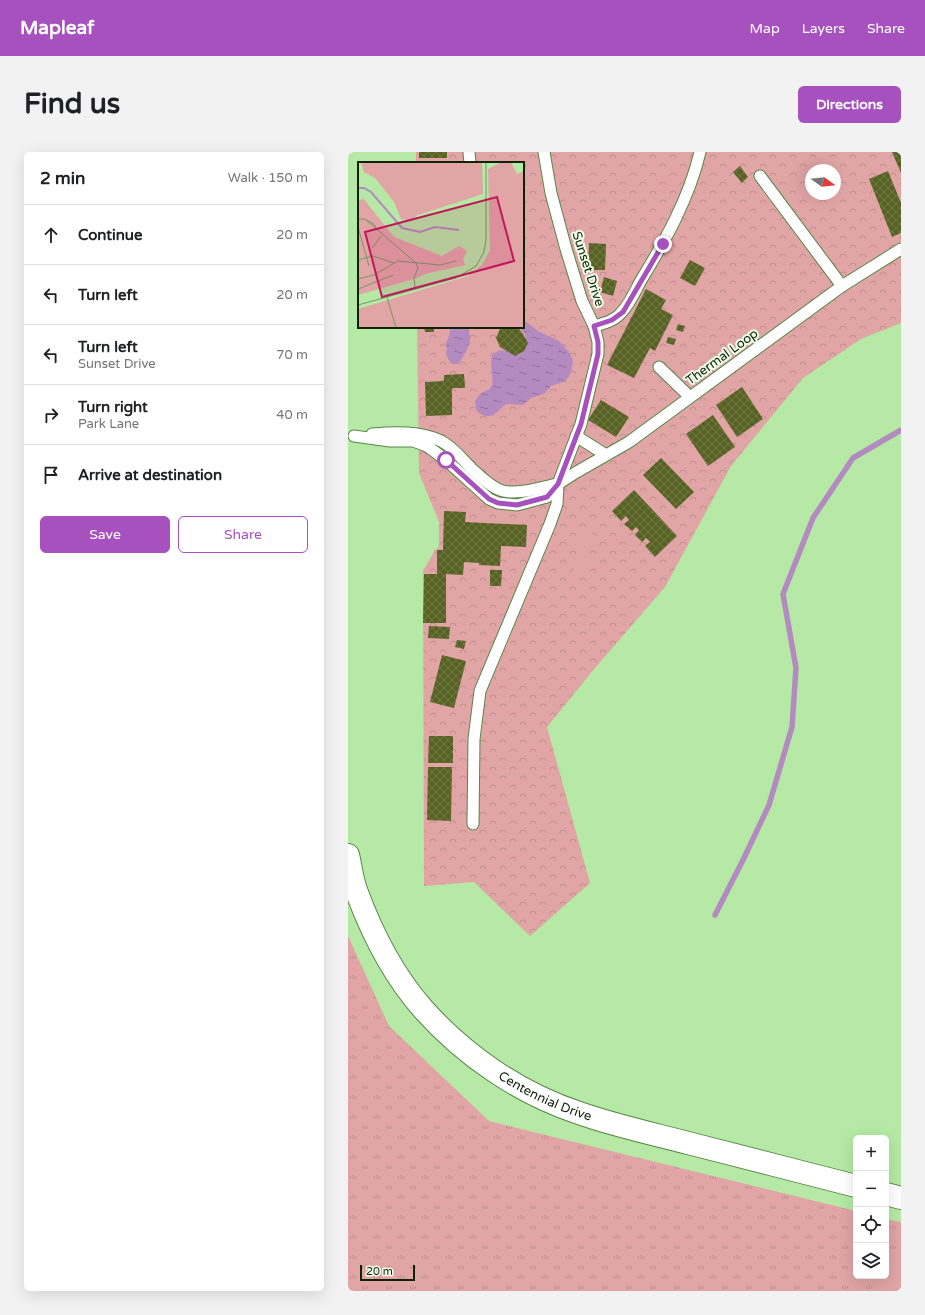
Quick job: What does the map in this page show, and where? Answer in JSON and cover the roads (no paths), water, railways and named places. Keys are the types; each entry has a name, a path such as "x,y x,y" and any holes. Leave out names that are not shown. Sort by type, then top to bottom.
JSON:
{"main road":[{"name":"Centennial Drive","path":"348,855 356,889 374,932 395,971 422,1008 454,1041 489,1068 530,1092 577,1113 618,1125 853,1185"},
{"path":"889,1195 901,1198"}],"lane":[{"path":"469,152 470,162"},
{"name":"Sunset Drive","path":"473,824 474,739 480,691 550,524 557,504 558,484 581,424 598,354 598,342 594,326 582,301 566,250 544,152"},
{"path":"594,326 612,320 623,312 663,244 678,214 697,166 700,152"},
{"path":"760,176 842,286"},
{"name":"Thermal Loop","path":"558,484 575,472 629,442 842,286 901,248"},
{"path":"658,367 690,397"},
{"path":"351,436 389,432 417,433 442,442 454,451 480,476 502,491 512,492 558,484"},
{"path":"576,436 606,455"}],"water":[{"path":"524,320 538,331 559,341 570,353 573,362 571,372 568,378 563,382 551,386 545,393 531,398 523,405 506,404 493,415 486,416 477,411 475,402 479,395 489,389 492,385 492,355 500,350 520,354 526,343 526,336 519,328 524,328"},
{"path":"451,328 468,328 470,340 464,355 458,364 452,364 446,354 446,343"}],"waterway":[{"path":"715,915 769,805 792,727 796,668 783,594 813,518 853,458 901,430"}]}
